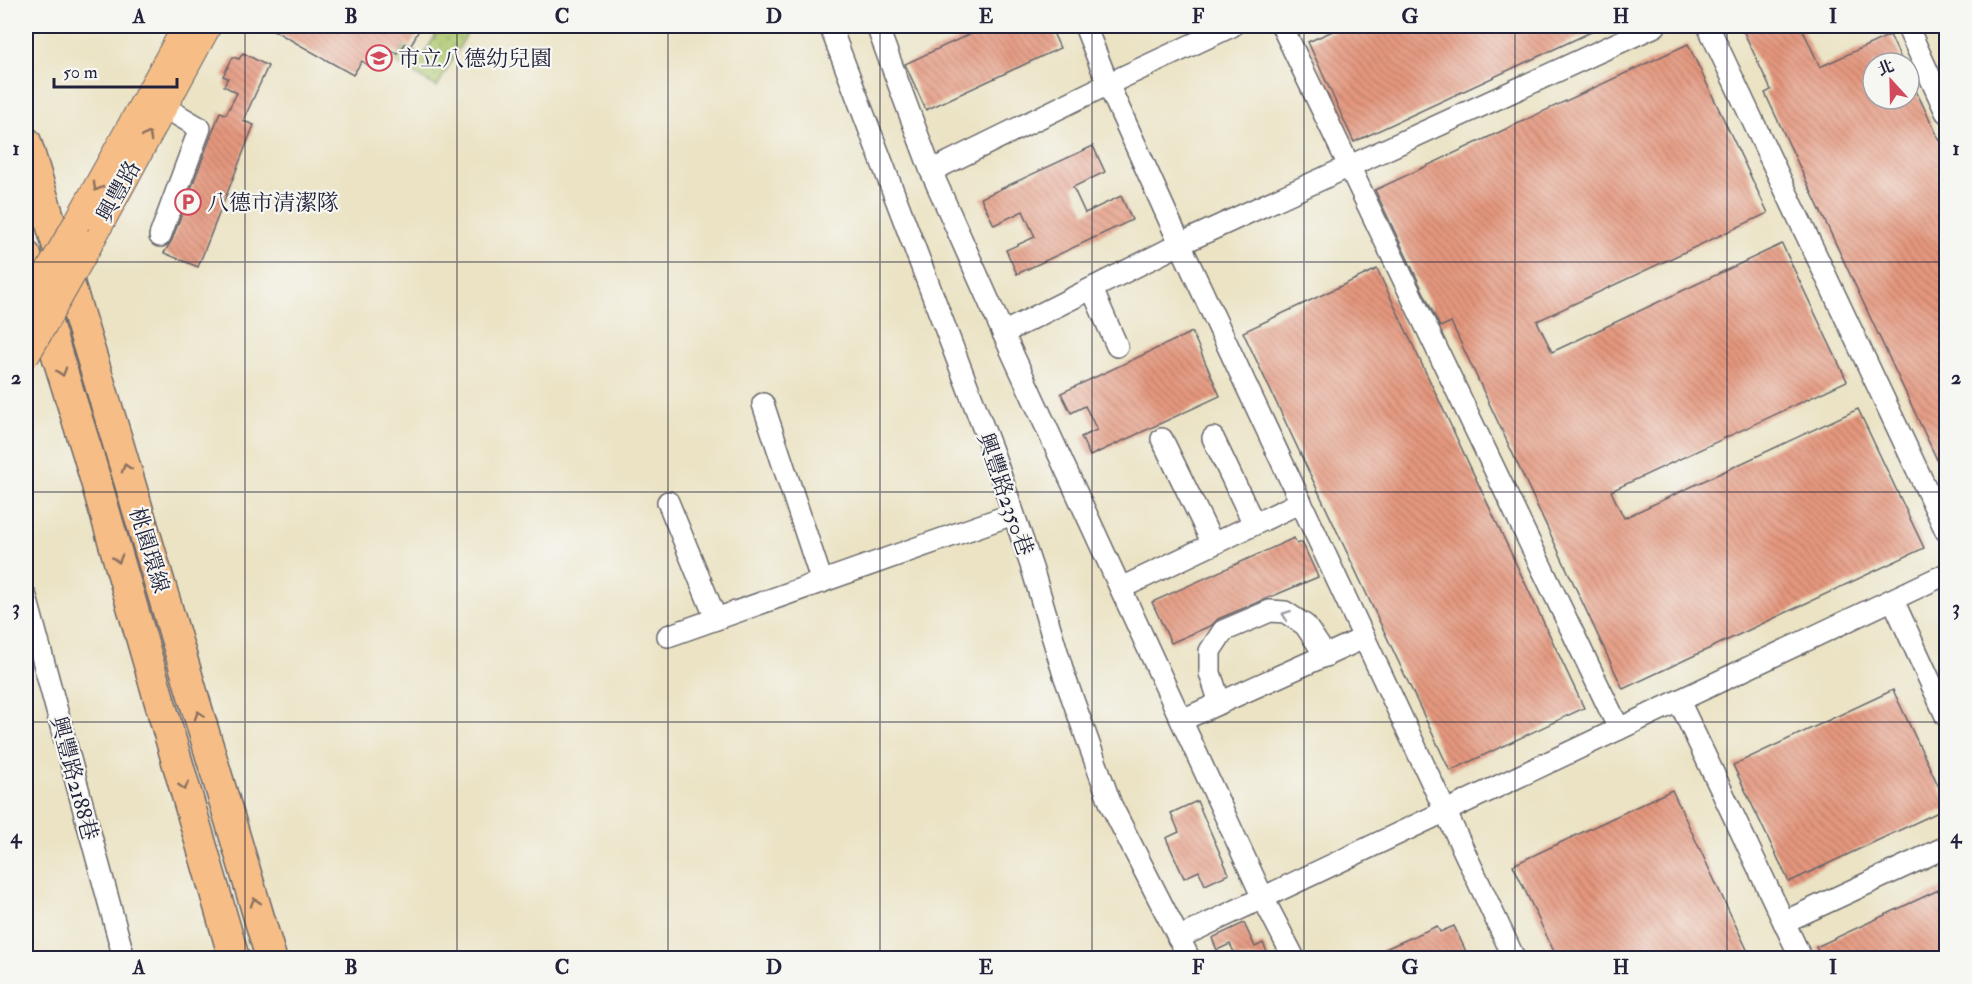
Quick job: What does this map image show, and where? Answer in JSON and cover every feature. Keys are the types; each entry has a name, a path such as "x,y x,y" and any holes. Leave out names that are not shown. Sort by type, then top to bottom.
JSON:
{"highway":[{"name":"桃園環線","path":"26,142 272,958"},
{"name":"桃園環線","path":"26,256 88,454 234,958"}],"main road":[{"name":"興豐路","path":"155,102 186,26"},
{"name":"興豐路","path":"26,356 83,232 155,102 208,26"},
{"name":"興豐路","path":"26,310 83,232"}],"street":[{"name":"興豐路2350巷","path":"830,26 990,445 1032,568 1064,675 1110,805 1190,958"},
{"path":"878,26 931,171 1003,333 1263,898 1294,958"},
{"path":"1085,26 1108,84 1180,244 1514,958"},
{"path":"931,171 1232,26"},
{"path":"1282,26 1619,729"},
{"path":"1003,333 1180,244 1655,26"},
{"path":"1708,26 1947,531"},
{"path":"1907,26 1947,112"},
{"path":"155,102 200,128 160,236"},
{"path":"1092,289 1117,346"},
{"path":"763,404 822,582"},
{"path":"1213,438 1254,524"},
{"path":"1161,439 1213,544"},
{"path":"668,502 716,619"},
{"path":"1121,588 1301,502"},
{"path":"668,636 1013,514"},
{"path":"1178,938 1947,574"},
{"name":"興豐路2188巷","path":"26,597 124,958"},
{"path":"1893,600 1947,716"},
{"path":"1220,703 1210,673 1210,651 1223,631 1270,611 1286,612 1305,625 1326,656"},
{"path":"1182,720 1364,638"},
{"path":"1679,701 1801,958"},
{"path":"1784,922 1947,847"}],"green space":[{"path":"441,26 458,26 468,32 437,87 394,62 404,46 423,56"}],"building":[{"path":"266,26 421,26 410,47 405,44 398,54 385,47 372,68 362,61 353,75"},
{"path":"987,26 1050,26 1060,48 926,110 905,64"},
{"path":"1344,26 1604,26 1354,142 1308,42"},
{"path":"1741,26 1801,26 1820,67 1890,35 1897,51 1861,51 1861,111 1921,111 1921,101 1947,156 1947,481 1765,93 1771,90"},
{"path":"1688,44 1768,213 1537,321 1552,352 1782,244 1847,381 1611,491 1624,518 1858,409 1924,548 1623,689 1451,322 1440,327 1375,190"},
{"path":"243,53 268,66 243,121 254,125 198,267 164,253 172,240 220,112 226,114 237,93 224,86 228,78 223,76 233,57 239,59"},
{"path":"1093,146 1105,172 1073,187 1085,213 1121,196 1132,220 1017,274 1006,250 1035,237 1023,211 994,225 981,198"},
{"path":"1377,269 1584,708 1450,771 1243,332"},
{"path":"1192,332 1220,396 1090,456 1081,437 1097,430 1085,406 1071,413 1061,393"},
{"path":"1294,538 1297,544 1302,542 1318,577 1218,619 1212,625 1171,643 1152,602"},
{"path":"1893,690 1947,808 1789,882 1733,765"},
{"path":"1672,790 1751,958 1557,958 1513,865"},
{"path":"1197,801 1229,874 1205,885 1199,871 1184,878 1166,838 1179,832 1171,813"},
{"path":"1947,886 1947,958 1822,958 1816,947"},
{"path":"1244,923 1255,947 1263,943 1270,958 1230,958 1236,956 1230,944 1217,950 1212,938"},
{"path":"1437,926 1440,932 1454,926 1469,958 1365,958"}],"place":[{"name":"市立八德幼兒園","path":"379,58"},
{"name":"八德市清潔隊","path":"188,202"}]}
